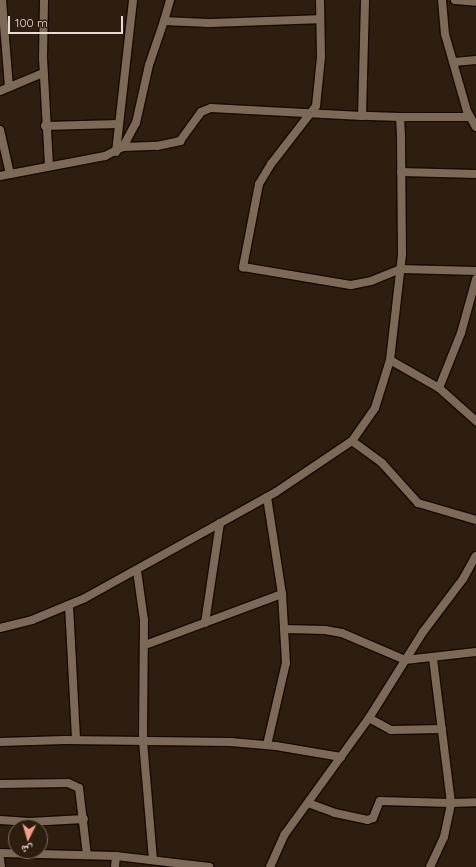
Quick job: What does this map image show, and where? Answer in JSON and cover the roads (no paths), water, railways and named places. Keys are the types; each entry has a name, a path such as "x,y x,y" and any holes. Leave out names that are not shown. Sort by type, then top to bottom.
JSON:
{"street":[{"path":"2,0 9,87"},
{"path":"44,0 43,73 45,126 49,166"},
{"path":"116,152 133,0"},
{"path":"0,176 116,152 123,147 136,123 149,65 170,0"},
{"path":"320,0 320,88 316,106 311,115 271,164 259,184 243,267 351,285 371,281 400,269 476,272"},
{"path":"362,116 365,0"},
{"path":"442,0 445,34 470,117 476,127"},
{"path":"455,0 476,2"},
{"path":"164,22 208,23 320,19"},
{"path":"454,62 476,60"},
{"path":"0,91 43,73"},
{"path":"123,147 157,146 180,141 201,112 211,108 311,115 470,117"},
{"path":"0,628 32,620 137,571 267,497 352,441 376,408 390,360 400,269 400,117"},
{"path":"45,126 119,124"},
{"path":"0,130 10,174"},
{"path":"401,172 476,174"},
{"path":"439,388 461,333 476,279"},
{"path":"390,360 439,388 475,417"},
{"path":"352,441 382,463 418,503 476,520"},
{"path":"267,497 282,594 285,629 284,680 268,745"},
{"path":"205,623 220,523"},
{"path":"270,867 285,834 369,718 405,660 437,612 463,579 476,556"},
{"path":"137,571 141,590 145,645 143,741 152,859"},
{"path":"145,645 282,594"},
{"path":"69,604 76,740"},
{"path":"285,629 325,630 342,633 405,660 476,652"},
{"path":"430,867 444,837 451,803 433,658"},
{"path":"369,718 391,730 442,729"},
{"path":"0,742 76,740 268,745 341,757"},
{"path":"0,784 75,785 81,791 87,855"},
{"path":"308,803 335,813 366,820 373,818 380,801 451,803 476,802"},
{"path":"0,820 29,822 84,819"},
{"path":"0,853 116,856 152,859 209,867"},
{"path":"115,867 116,856"},
{"path":"0,859 1,867"}]}
